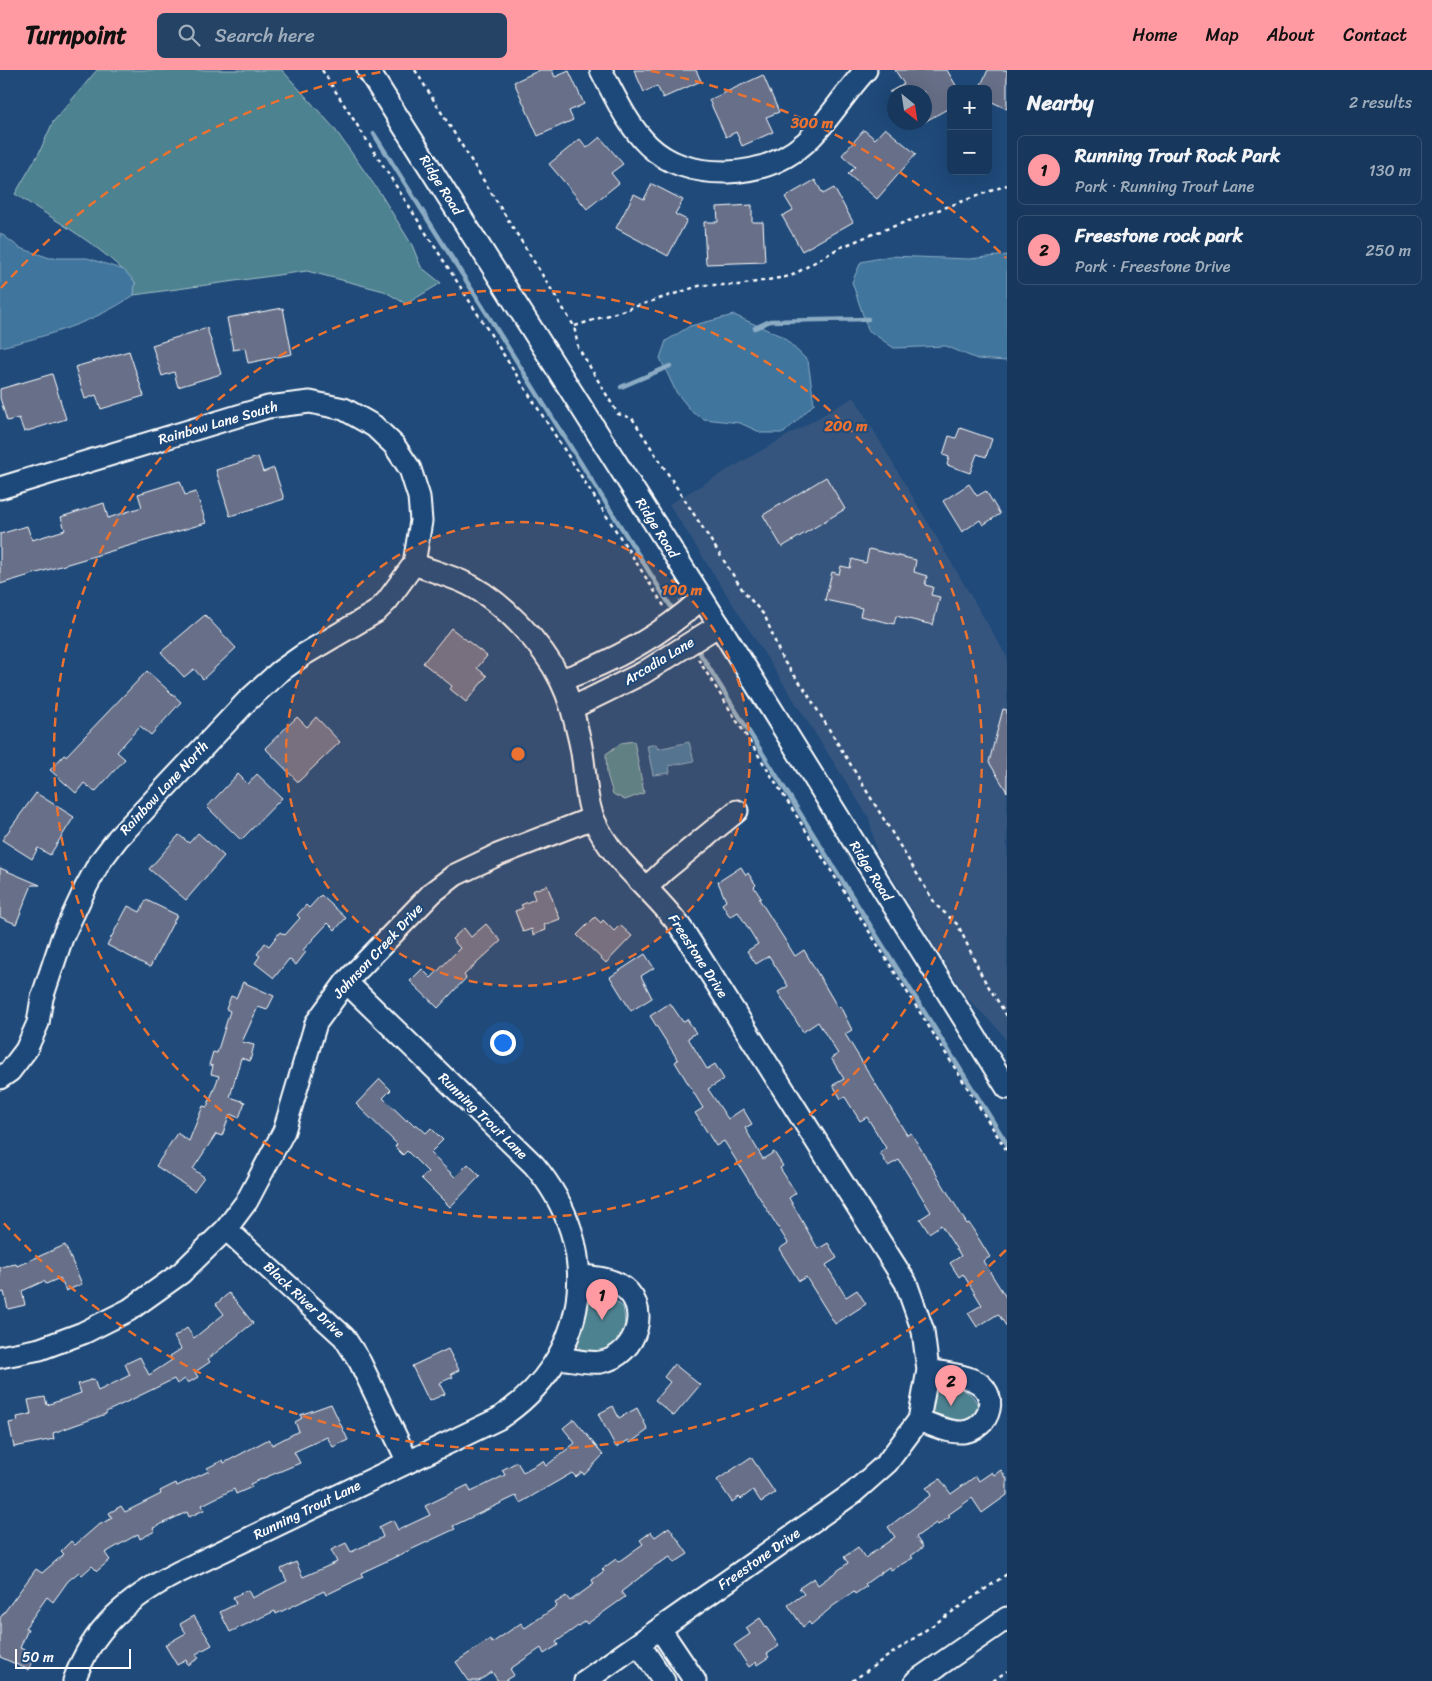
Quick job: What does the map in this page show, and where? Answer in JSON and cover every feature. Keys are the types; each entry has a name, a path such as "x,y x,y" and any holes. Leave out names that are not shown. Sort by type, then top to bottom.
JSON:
{"street":[{"name":"Ridge Road","path":"368,70 1007,1088"},
{"path":"602,70 622,110 639,136 660,155 680,167 708,172 743,171 776,163 805,143 866,70"},
{"name":"Rainbow Lane South","path":"0,488 268,407 310,402 329,405 344,409 374,426 394,445 410,470 420,497 414,564"},
{"name":"Freestone Drive","path":"414,564 461,581 498,605 532,638 561,680 572,708 582,748 587,791 593,818 617,858 665,907 684,932 906,1282 923,1331 928,1370 919,1420 887,1463 853,1493 585,1681"},
{"name":"Rainbow Lane North","path":"0,1078 10,1071 26,1050 38,1023 42,998 62,938 89,880 118,838 246,702 279,672 303,655 376,612 387,601 414,564"},
{"name":"Arcadia Lane","path":"561,680 629,651 675,623 701,599"},
{"name":"Arcadia Lane","path":"572,708 643,673 718,625"},
{"path":"646,887 737,812"},
{"name":"Johnson Creek Drive","path":"0,1356 60,1342 84,1333 129,1310 181,1273 226,1229 247,1201 273,1155 292,1109 316,1023 346,982 433,892 454,875 495,856 593,818"},
{"name":"Running Trout Lane","path":"74,1681 91,1644 128,1602 168,1578 509,1412 540,1383 559,1358 570,1335 578,1297 580,1276 572,1232 558,1199 545,1179 346,982"},
{"name":"Black River Drive","path":"226,1229 344,1336 360,1362 408,1462"},
{"path":"559,1358 600,1362 610,1359 626,1349 636,1332 638,1315 634,1302 626,1291 618,1284 580,1276"},
{"path":"919,1420 962,1432 975,1428 982,1423 990,1408 986,1391 974,1380 928,1370"},
{"path":"916,1681 1007,1618"},
{"path":"660,1629 695,1681"},
{"path":"639,1644 664,1681"}],"path":[{"path":"415,70 574,326 578,347 618,414 632,418 744,592 765,616 782,659 804,688 936,905 958,925 982,976 1007,1016"},
{"path":"574,326 702,285 738,285 791,276 839,248 1007,184"},
{"path":"852,1681 1007,1574"},
{"path":"993,1681 1007,1671"}],"shaded area":[{"path":"0,233 20,248 50,258 87,258 124,270 135,282 134,295 119,305 86,321 0,347"},
{"path":"1007,255 1007,361 977,359 946,346 894,348 868,330 852,282 861,262 890,256 969,259"},
{"path":"734,315 783,337 808,361 814,404 784,433 762,433 740,423 704,419 693,413 676,392 660,358 666,341 690,326"},
{"path":"854,397 1007,657 1007,1042 999,1030 967,998 877,853 869,818 669,504"},
{"path":"689,742 694,761 669,766 670,773 653,775 647,746 656,744 658,749"}],"green space":[{"path":"97,70 282,70 334,128 380,193 412,245 421,267 441,283 406,304 384,291 307,271 134,295 135,282 108,256 78,234 15,194 39,153 53,122"},
{"path":"634,741 644,793 625,800 613,794 607,774 606,754 621,743"},
{"path":"598,1292 605,1293 623,1307 625,1321 623,1331 611,1351 585,1355 577,1343 578,1323 584,1302"},
{"path":"943,1385 965,1391 973,1397 978,1408 968,1425 927,1414 930,1391"}],"building":[{"path":"540,70 552,70 555,77 569,71 584,104 569,111 573,120 538,136 514,82"},
{"path":"634,70 696,70 701,81 663,98 657,86 644,92"},
{"path":"895,70 947,70 956,85 947,85 947,109 932,118 932,85 902,85 904,84"},
{"path":"988,70 1007,70 1007,109 992,102 992,85 981,85"},
{"path":"763,75 779,112 766,117 773,132 742,146 736,132 726,137 709,100"},
{"path":"885,128 916,154 877,199 848,174 855,167 842,155 864,130 875,139"},
{"path":"600,137 623,164 611,173 619,183 587,209 549,164 580,139 587,148"},
{"path":"815,180 823,194 834,188 853,222 802,251 782,216 793,210 785,197"},
{"path":"652,184 683,200 675,214 687,220 668,256 616,228 634,194 644,199"},
{"path":"752,205 752,222 763,222 765,262 706,264 704,222 718,222 717,207"},
{"path":"283,308 292,354 248,363 245,348 233,350 227,318"},
{"path":"207,328 221,374 178,387 174,372 162,376 152,345"},
{"path":"129,351 144,396 101,409 96,395 85,399 75,367"},
{"path":"52,374 66,419 24,432 19,418 7,421 0,398 0,389"},
{"path":"960,428 992,439 986,457 977,454 970,473 947,465 949,457 943,455 949,436 956,438"},
{"path":"258,457 263,472 274,468 284,499 230,516 216,470"},
{"path":"826,477 845,509 782,547 763,515"},
{"path":"180,481 185,495 196,492 206,523 0,584 0,534 27,526 32,540 65,530 61,517 104,503 108,518 142,507 138,494"},
{"path":"969,484 977,496 986,491 1000,514 983,525 980,520 962,532 943,501"},
{"path":"869,549 916,560 914,572 927,576 925,585 933,587 931,595 940,597 933,625 896,616 894,624 860,616 862,608 825,600 832,572 839,574 841,566 850,568 852,559 866,563"},
{"path":"205,615 236,648 203,679 194,669 184,677 161,652"},
{"path":"451,628 487,656 477,668 487,676 466,702 450,689 452,686 423,663"},
{"path":"147,671 181,702 151,735 140,726 117,752 125,759 95,792 84,783 76,793 50,770 64,755 66,756"},
{"path":"1003,709 1007,710 1007,792 989,762"},
{"path":"297,717 307,727 316,717 340,742 298,782 265,748"},
{"path":"238,774 248,784 257,774 282,798 241,840 207,807"},
{"path":"36,793 74,817 50,855 38,848 32,859 2,840"},
{"path":"198,833 224,856 186,900 149,869 179,835 189,843"},
{"path":"741,867 746,875 748,873 756,885 754,887 761,898 759,899 795,956 804,950 838,1008 840,1006 852,1030 845,1034 907,1135 911,1133 967,1224 969,1223 990,1257 983,1261 1007,1299 1007,1327 998,1314 977,1327 968,1313 982,1305 963,1274 959,1277 950,1263 961,1256 941,1225 929,1233 920,1219 931,1212 899,1160 888,1166 880,1153 886,1148 867,1117 860,1121 845,1097 841,1099 833,1085 844,1079 831,1058 838,1054 818,1022 803,1032 778,992 788,986 769,956 756,964 747,951 758,944 738,912 730,917 722,904 726,901 718,882"},
{"path":"0,868 40,885 32,885 16,924 0,917"},
{"path":"547,885 560,919 544,925 546,930 533,935 532,929 523,932 515,911 523,908 521,905 535,899 532,891"},
{"path":"321,895 346,918 335,930 328,923 303,950 306,952 296,965 289,959 274,978 255,963 260,956 257,954 265,943 269,946 280,932 285,935 300,918 297,915 306,905 309,908"},
{"path":"146,900 177,915 150,967 107,945 128,906 140,912"},
{"path":"595,917 601,923 603,920 614,931 620,925 632,936 606,963 577,935"},
{"path":"486,924 501,941 464,975 466,978 438,1008 410,981 422,969 431,978 460,948 452,939 464,928 471,937"},
{"path":"645,954 654,968 641,976 652,998 631,1011 610,977"},
{"path":"243,982 274,996 267,1010 258,1007 242,1042 254,1045 250,1061 241,1058 230,1097 245,1102 239,1118 230,1114 222,1136 216,1134 193,1169 204,1177 194,1191 156,1166 177,1133 189,1141 203,1106 207,1107 219,1076 211,1074 213,1066 209,1065 213,1052 217,1053 230,1011 226,1009 231,996 236,998"},
{"path":"670,1003 683,1022 687,1019 696,1033 688,1038 707,1069 715,1064 724,1079 708,1089 728,1119 743,1109 752,1124 745,1128 763,1159 774,1152 783,1166 780,1168 796,1193 789,1198 818,1249 828,1243 837,1258 826,1265 846,1297 857,1290 866,1304 835,1324 806,1277 799,1281 779,1249 788,1243 724,1141 716,1146 695,1113 703,1108 675,1062 678,1060 650,1016"},
{"path":"380,1079 391,1090 383,1098 407,1121 408,1119 415,1126 416,1124 426,1133 431,1128 443,1140 430,1153 455,1177 468,1164 480,1176 450,1207 421,1178 428,1172 407,1151 403,1155 395,1147 397,1144 356,1104"},
{"path":"65,1245 82,1284 66,1291 60,1278 46,1284 44,1281 22,1291 25,1305 8,1309 4,1292 0,1293 0,1267 16,1264 17,1266"},
{"path":"229,1293 253,1323 208,1359 210,1362 195,1372 198,1377 188,1383 185,1379 177,1384 174,1379 106,1412 106,1414 53,1433 54,1439 14,1447 9,1423 18,1421 17,1417 31,1414 28,1400 45,1397 47,1405 81,1393 78,1384 94,1379 98,1391 130,1375 125,1364 140,1357 149,1375 172,1360 170,1356 181,1349 174,1337 187,1328 194,1338 224,1314 216,1304"},
{"path":"448,1349 459,1370 451,1374 453,1377 439,1383 445,1394 429,1401 412,1366"},
{"path":"674,1364 700,1385 674,1416 655,1400 670,1382 664,1377"},
{"path":"331,1404 348,1440 333,1447 327,1437 294,1452 300,1463 250,1484 252,1487 236,1494 234,1489 202,1505 204,1510 189,1517 187,1512 153,1528 155,1531 140,1539 138,1534 105,1553 110,1560 97,1571 92,1566 82,1575 79,1572 68,1581 53,1602 47,1597 25,1628 28,1629 20,1648 36,1655 29,1670 0,1657 0,1618 36,1569 42,1573 64,1554 61,1551 71,1541 75,1545 97,1526 112,1518 109,1513 121,1506 125,1512 161,1494 160,1491 176,1483 177,1486 209,1471 207,1468 223,1460 224,1463 269,1439 272,1445 299,1431 295,1422 302,1418 300,1415"},
{"path":"613,1406 619,1418 637,1408 648,1430 630,1443 629,1440 616,1447 598,1414"},
{"path":"574,1419 603,1455 584,1475 582,1472 576,1477 572,1473 520,1503 516,1496 453,1526 455,1529 361,1573 363,1577 326,1595 324,1591 276,1614 275,1611 230,1632 220,1612 236,1604 233,1597 248,1590 252,1598 287,1581 281,1569 296,1562 303,1577 337,1562 331,1550 346,1543 351,1552 383,1537 379,1527 393,1520 398,1530 430,1515 425,1506 468,1485 471,1492 505,1475 502,1470 517,1462 523,1472 543,1461 546,1466 575,1443 563,1428"},
{"path":"751,1457 775,1493 761,1502 753,1490 741,1499 739,1497 732,1502 717,1480"},
{"path":"1001,1470 1007,1479 1007,1495 982,1513 972,1498 948,1515 950,1517 938,1525 936,1523 916,1537 923,1547 911,1556 913,1558 891,1570 889,1567 865,1584 867,1586 833,1606 811,1625 809,1622 803,1627 788,1605 804,1594 799,1588 814,1578 818,1585 848,1563 844,1557 858,1547 865,1558 895,1537 888,1527 931,1495 926,1488 940,1479 951,1494 976,1476 979,1481 992,1472 994,1475"},
{"path":"669,1527 688,1554 674,1563 670,1557 656,1565 621,1592 625,1597 587,1624 585,1621 556,1642 558,1645 544,1654 541,1648 510,1669 514,1675 504,1681 498,1681 492,1672 479,1681 469,1681 456,1662 490,1639 492,1643 521,1623 525,1628 557,1606 555,1603 566,1596 570,1601 594,1584 592,1580 604,1571 602,1569 616,1559 618,1562 643,1544 640,1540 651,1532 655,1537"},
{"path":"194,1616 212,1645 196,1654 199,1658 188,1665 186,1660 177,1665 165,1645 186,1633 180,1624"},
{"path":"760,1618 779,1646 767,1654 769,1657 757,1665 756,1662 749,1667 734,1645 750,1634 746,1628"}],"waterway":[{"path":"374,134 675,613"},
{"path":"755,328 770,321 868,319"},
{"path":"621,387 670,366"},
{"path":"696,647 1007,1144"}],"place":[{"name":"Running Trout Rock Park","path":"602,1320"},
{"name":"Freestone rock park","path":"951,1406"}]}
